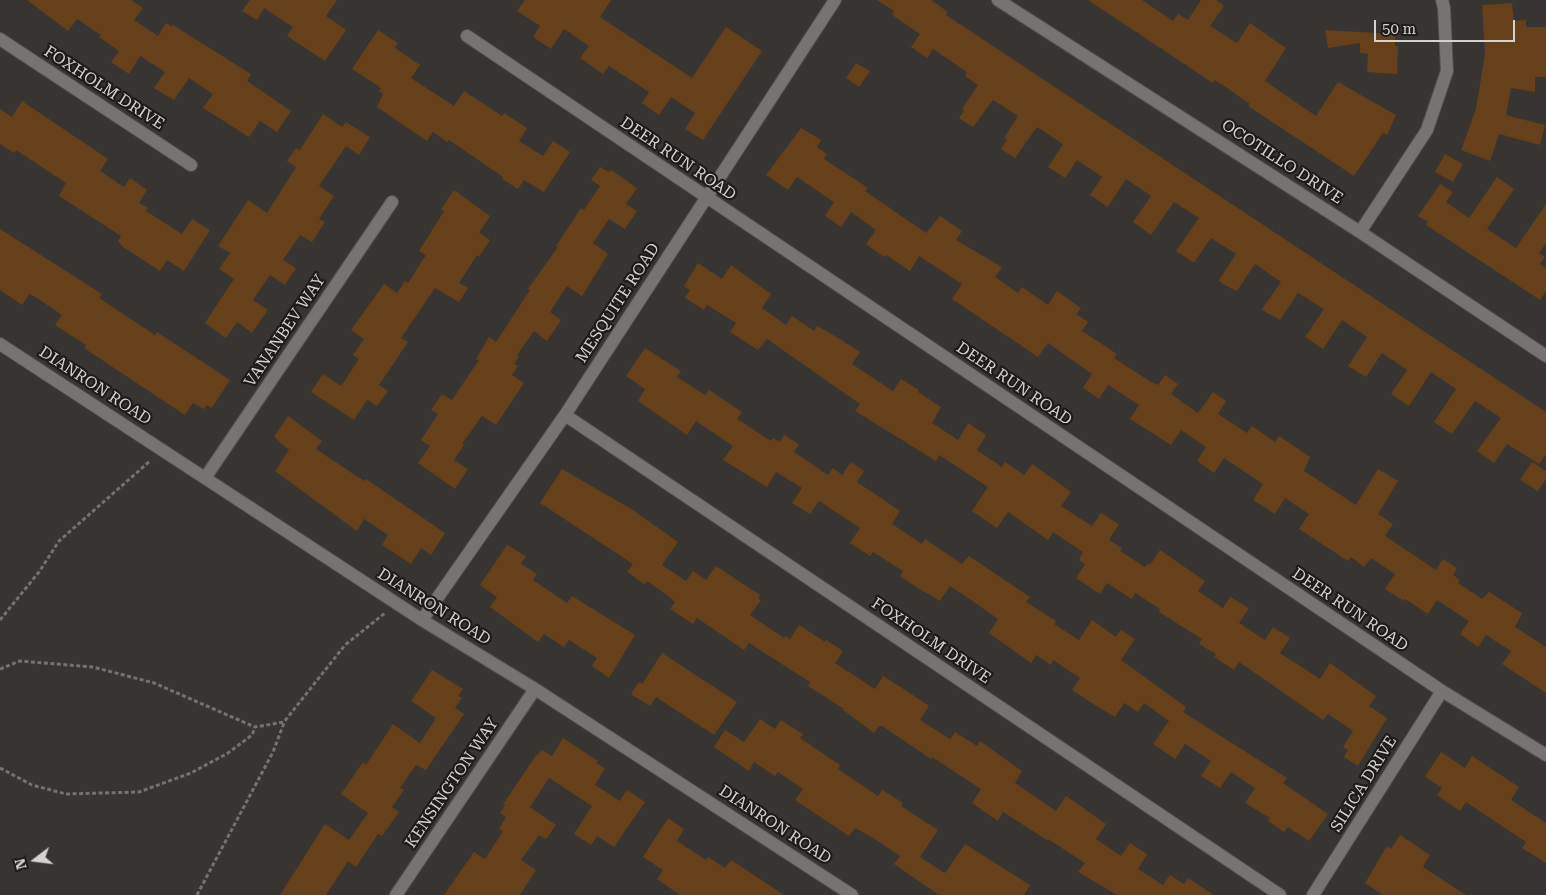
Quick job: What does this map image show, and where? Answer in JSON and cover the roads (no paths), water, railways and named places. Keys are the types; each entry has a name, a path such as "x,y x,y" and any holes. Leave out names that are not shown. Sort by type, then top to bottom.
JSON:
{"street":[{"name":"MESQUITE ROAD","path":"422,620 565,415 835,0"},
{"name":"OCOTILLO DRIVE","path":"998,0 1360,232 1546,356"},
{"path":"1360,232 1430,122 1447,71 1442,0"},
{"name":"DEER RUN ROAD","path":"467,36 1442,691 1546,756"},
{"name":"FOXHOLM DRIVE","path":"0,39 191,165"},
{"name":"VANANBEV WAY","path":"205,478 392,202"},
{"name":"DIANRON ROAD","path":"0,344 397,604 535,689 852,895"},
{"name":"FOXHOLM DRIVE","path":"565,415 1280,895"},
{"name":"KENSINGTON WAY","path":"396,895 535,689"},
{"name":"SILICA DRIVE","path":"1313,895 1442,691"}]}
